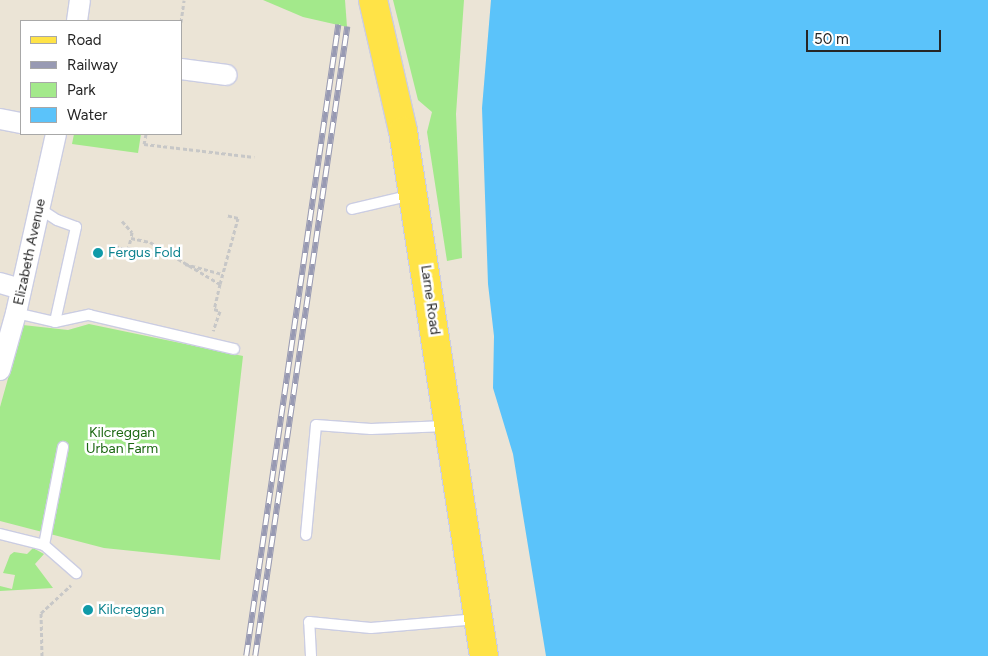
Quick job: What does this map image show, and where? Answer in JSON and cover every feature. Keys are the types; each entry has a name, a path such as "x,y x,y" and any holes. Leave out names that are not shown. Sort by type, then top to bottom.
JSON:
{"main road":[{"name":"Larne Road","path":"373,0 403,131 484,656"}],"street":[{"path":"77,20 80,0"},
{"path":"182,69 227,75"},
{"path":"0,119 20,123"},
{"name":"Elizabeth Avenue","path":"0,370 16,313 56,135"},
{"path":"0,283 21,289"}],"lane":[{"path":"352,209 412,195"},
{"path":"40,208 57,220 76,227 55,322"},
{"path":"16,313 55,322 89,315 234,349"},
{"path":"306,536 316,426 371,429 448,426"},
{"path":"44,545 64,447"},
{"path":"0,534 44,545 76,574"},
{"path":"311,656 309,622 371,628 476,610"}],"path":[{"path":"181,20 184,0"},
{"path":"146,135 144,144 254,157"},
{"path":"209,343 220,310 214,309 238,218 226,216"},
{"path":"115,246 128,250 132,232 122,222"},
{"path":"131,238 150,242 220,284"},
{"path":"184,264 223,274"},
{"path":"209,297 216,299"},
{"path":"42,656 41,613 74,582 76,574"}],"green space":[{"path":"263,0 345,0 347,27 303,17"},
{"path":"393,0 464,0 456,114 462,258 447,261 427,132 432,112 418,100"},
{"path":"74,135 141,135 138,153 72,144"},
{"name":"Kilcreggan Urban Farm","path":"89,324 243,356 220,560 104,548 0,521 0,407 23,325 68,330"},
{"path":"33,548 44,554 35,564 53,588 0,591 0,586 12,589 15,575 3,573 10,555 14,552 27,554"}],"water":[{"path":"491,0 988,0 988,656 546,656 513,454 493,388 494,336 488,284 482,108"}],"railway":[{"path":"246,656 338,25"},
{"path":"255,656 347,27"}],"place":[{"name":"Fergus Fold","path":"98,253"},
{"name":"Kilcreggan","path":"88,610"}]}
